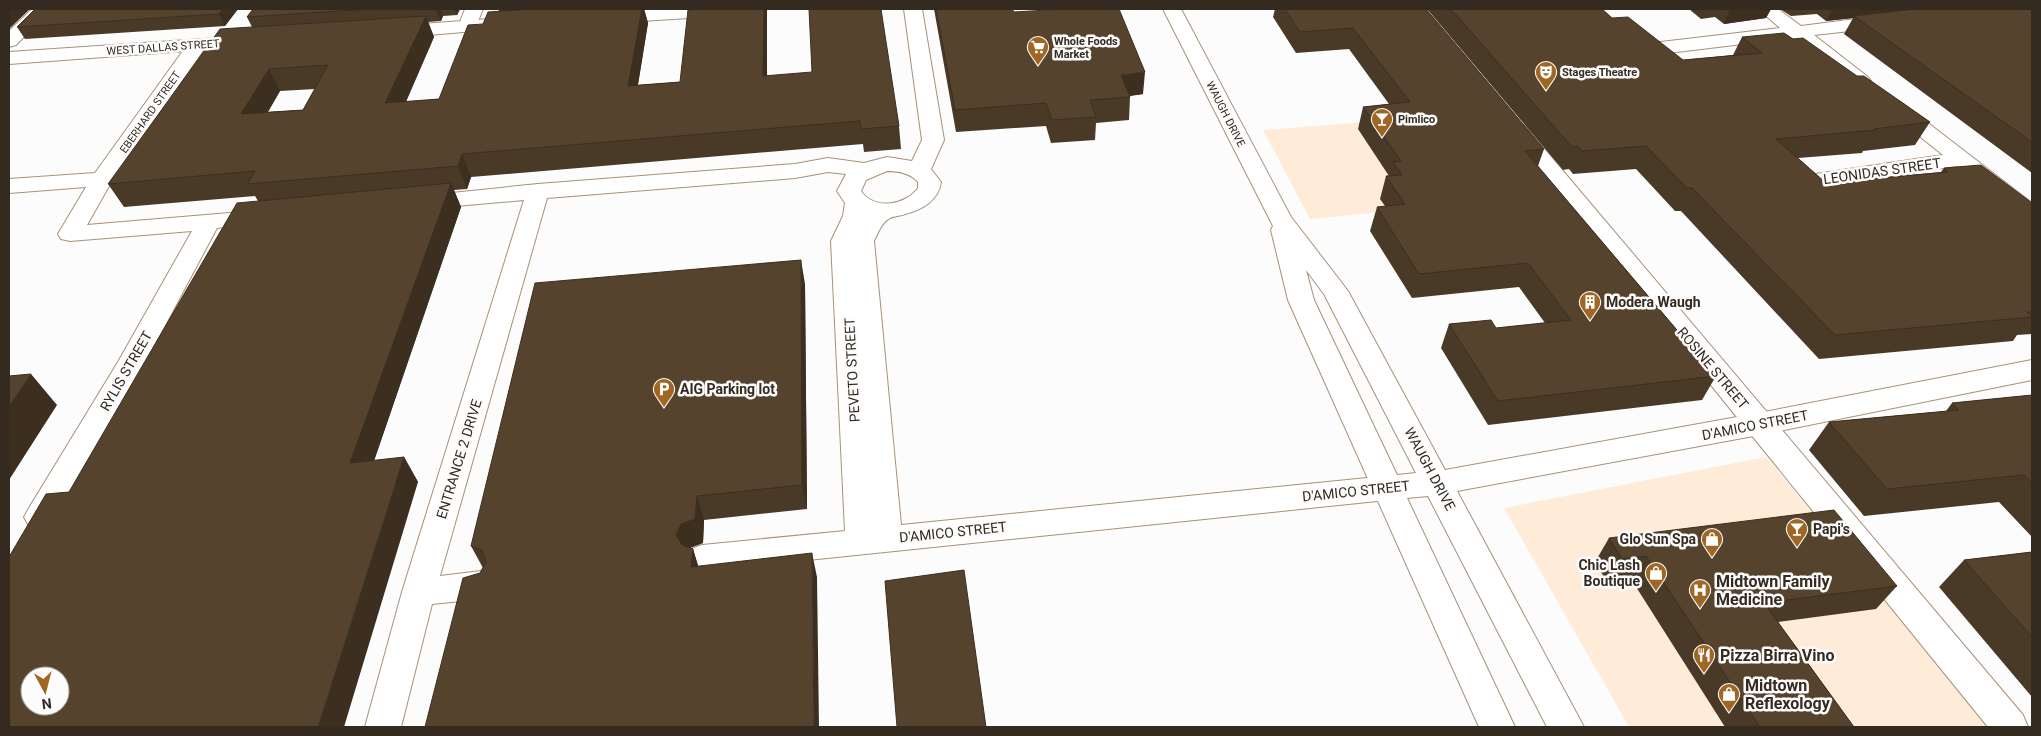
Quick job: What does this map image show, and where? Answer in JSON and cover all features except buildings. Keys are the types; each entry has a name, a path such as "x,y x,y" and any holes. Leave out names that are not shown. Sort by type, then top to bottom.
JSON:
{"street":[{"path":"9,42 42,9"},
{"path":"467,27 474,9"},
{"path":"592,18 690,10 737,9"},
{"path":"914,9 933,140 919,170"},
{"name":"WAUGH DRIVE","path":"1172,9 1280,219 1335,291 1566,727"},
{"path":"1766,9 2032,214"},
{"path":"1652,49 1903,19"},
{"path":"377,33 524,23"},
{"path":"238,42 250,25"},
{"name":"WEST DALLAS STREET","path":"9,58 268,40"},
{"name":"EBERHARD STREET","path":"198,45 102,179 70,234 208,223"},
{"name":"ROSINE STREET","path":"1502,113 2010,727"},
{"path":"402,204 538,191 795,171 857,185 905,152 931,126"},
{"name":"LEONIDAS STREET","path":"1802,183 1962,160"},
{"path":"857,185 865,206 885,210 906,207 922,198 929,186 928,180 919,170 899,164 887,164"},
{"path":"9,186 102,179"},
{"name":"PEVETO STREET","path":"857,185 855,216 843,241 873,540"},
{"name":"ENTRANCE 2 DRIVE","path":"383,727 419,592 538,191"},
{"name":"PEVETO STREET","path":"873,540 862,241 872,221 885,210"},
{"path":"208,223 286,215"},
{"name":"WAUGH DRIVE","path":"1280,219 1301,300 1497,727"},
{"name":"RYLIS STREET","path":"40,517 131,363 208,223"},
{"name":"D'AMICO STREET","path":"702,558 1437,483 1759,424 2032,370"},
{"path":"419,592 481,585"}],"shaded area":[{"path":"1392,120 1453,205 1310,219 1263,130"},
{"path":"1766,457 1992,727 1629,727 1504,508"}],"place":[{"name":"Whole Foods Market","path":"1038,66"},
{"name":"Stages Theatre","path":"1546,91"},
{"name":"Pimlico","path":"1382,138"},
{"name":"Modera Waugh","path":"1590,321"},
{"name":"AIG Parking lot","path":"664,408"},
{"name":"Papi's","path":"1797,548"},
{"name":"Glo Sun Spa","path":"1712,558"},
{"name":"Chic Lash Boutique","path":"1656,592"},
{"name":"Midtown Family Medicine","path":"1700,609"},
{"name":"Pizza Birra Vino","path":"1704,674"},
{"name":"Midtown Reflexology","path":"1729,713"}]}
